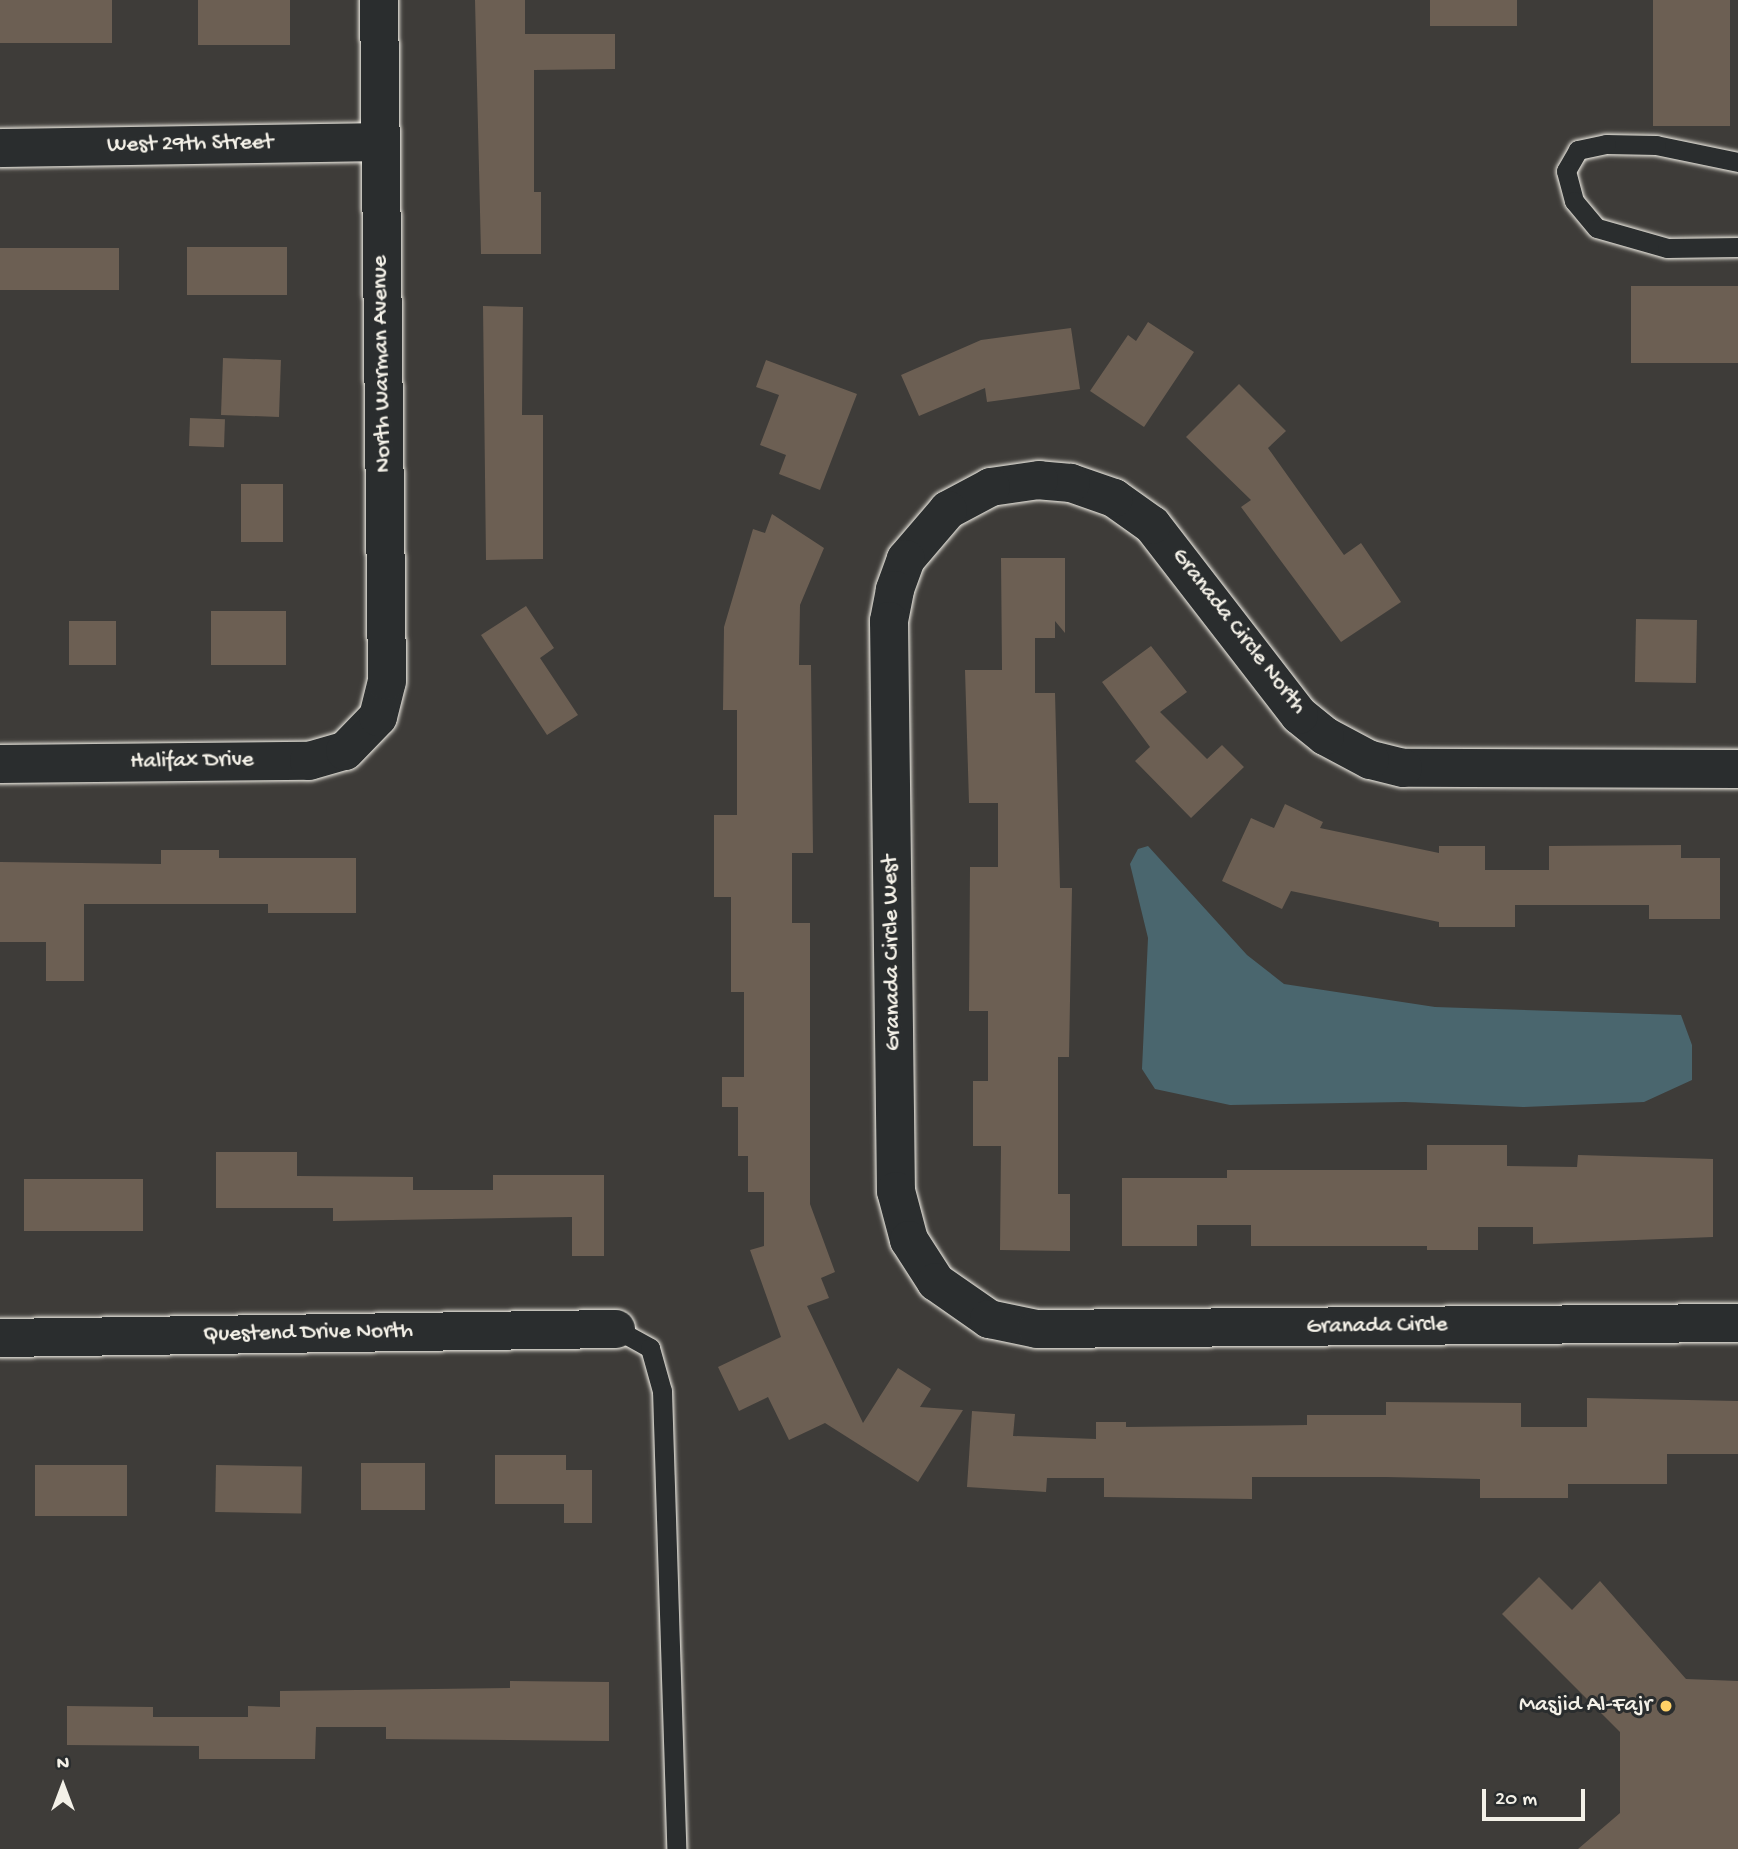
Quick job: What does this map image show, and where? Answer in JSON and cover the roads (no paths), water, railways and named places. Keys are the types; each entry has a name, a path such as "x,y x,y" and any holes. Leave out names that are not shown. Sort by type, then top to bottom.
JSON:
{"street":[{"name":"North Warman Avenue","path":"373,725 387,681 379,0"},
{"name":"West 29th Street","path":"0,148 380,142"},
{"name":"Granada Circle North","path":"928,531 948,510 991,487 1039,480 1071,483 1114,498 1167,540 1299,715 1325,736 1386,765 1738,769"},
{"name":"Granada Circle West","path":"928,531 903,566 889,621 896,1191 909,1240 936,1282 989,1319 1016,1326"},
{"name":"Halifax Drive","path":"0,764 309,761 345,751 373,725"},
{"name":"Granada Circle","path":"1016,1326 1738,1323"},
{"name":"Questend Drive North","path":"0,1338 616,1329"}],"lane":[{"path":"1738,162 1656,145 1606,144 1578,150 1566,171 1574,201 1597,228 1667,248 1738,247"},
{"path":"616,1329 650,1348 662,1391 676,1849"}],"water":[{"path":"1148,846 1247,955 1284,984 1435,1007 1681,1015 1692,1045 1692,1080 1644,1102 1523,1107 1405,1102 1230,1105 1155,1089 1142,1069 1148,938 1130,864 1138,849"}],"place":[{"name":"Masjid Al-Fajr","path":"1666,1706"}]}
